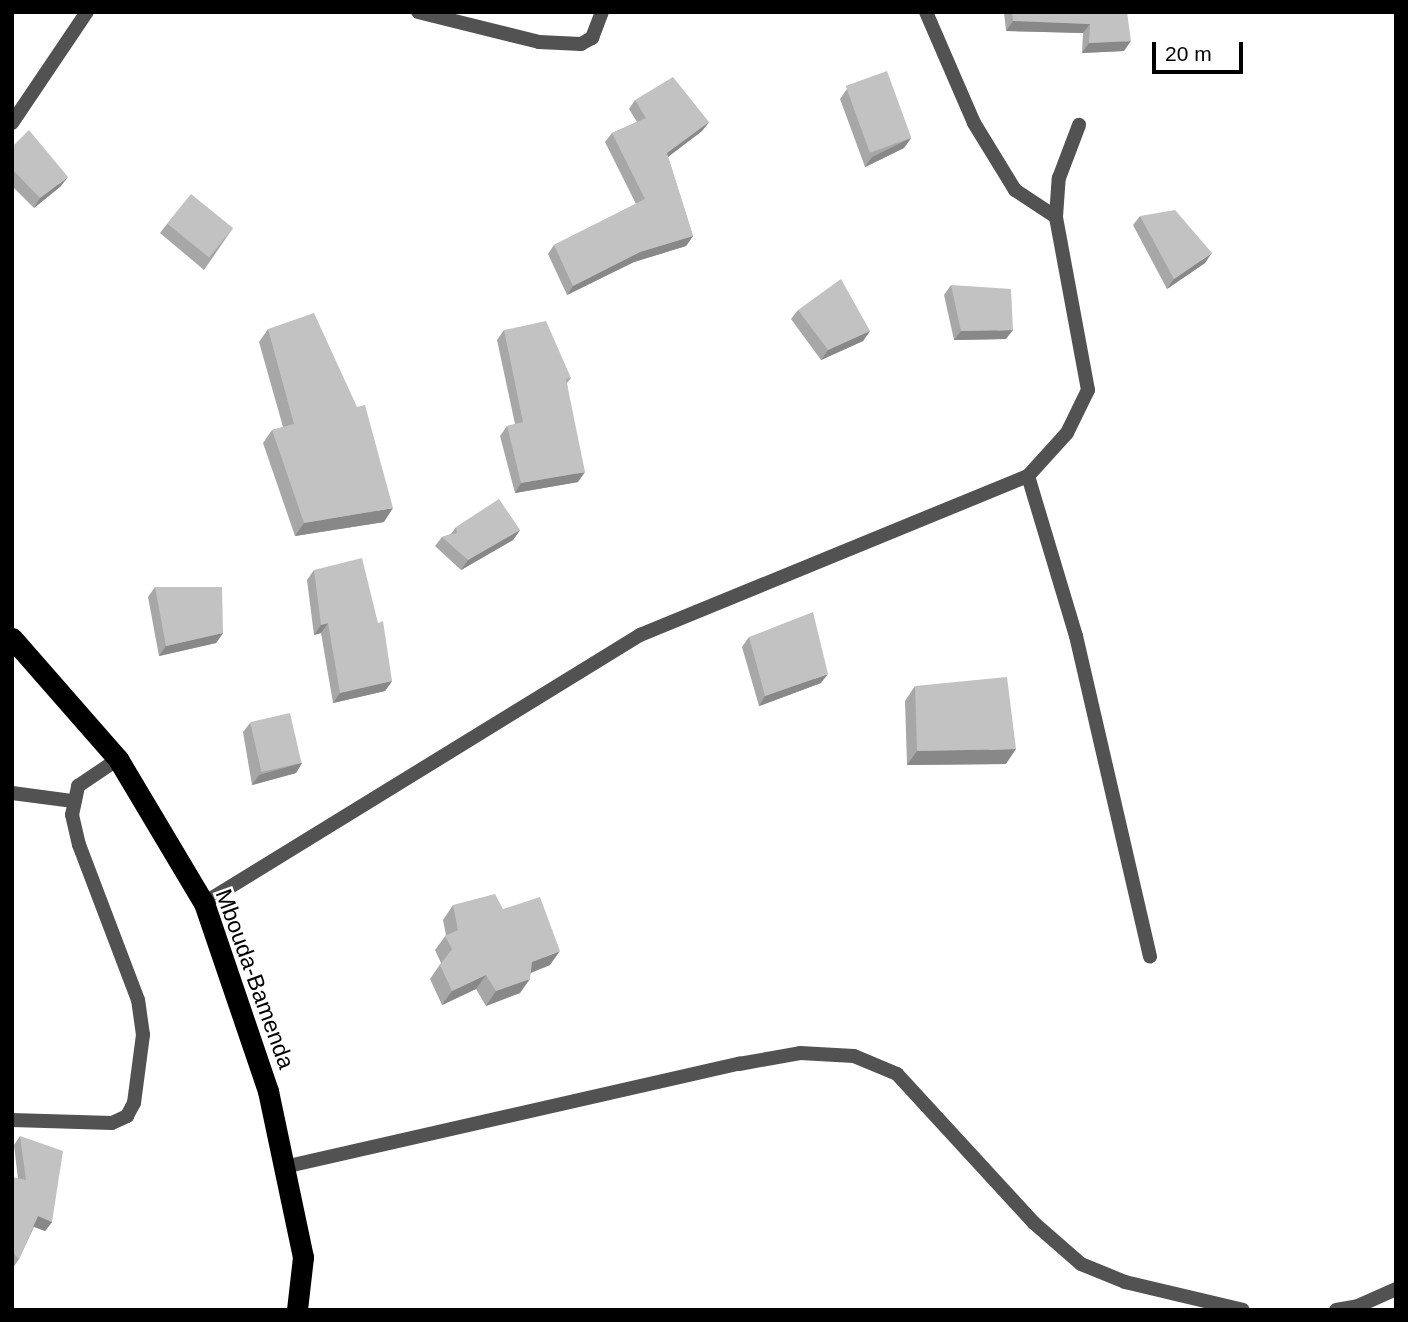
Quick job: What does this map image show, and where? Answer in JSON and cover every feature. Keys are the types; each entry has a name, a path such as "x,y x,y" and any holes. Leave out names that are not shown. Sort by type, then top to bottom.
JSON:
{"highway":[{"name":"Mbouda-Bamenda","path":"12,638 118,759 204,903 268,1091 303,1257 297,1310"}],"street":[{"path":"12,123 87,12"},
{"path":"418,12 539,42 580,44 592,38 602,12"},
{"path":"926,12 974,123 1015,190 1056,217"},
{"path":"204,903 640,635 1028,476 1068,433 1088,390 1056,217 1059,178 1079,125"},
{"path":"1028,476 1076,636 1150,957"},
{"path":"12,1120 112,1123 127,1116 134,1103 143,1035 138,1000 79,845 73,801 78,786 118,759"},
{"path":"12,793 73,801"},
{"path":"284,1167 739,1064 800,1053 854,1056 897,1074 1034,1223 1082,1264 1125,1282 1243,1310"},
{"path":"1336,1310 1358,1306 1396,1289"}],"building":[{"path":"1012,12 1127,12 1131,41 1089,43 1090,24 1013,21"},
{"path":"887,71 911,138 870,153 846,86"},
{"path":"673,77 709,122 667,153 693,236 640,252 573,286 554,245 645,199 612,133 646,118 635,100"},
{"path":"29,130 68,177 40,198 12,169 12,147"},
{"path":"191,194 233,228 209,258 167,224"},
{"path":"1175,210 1212,253 1174,279 1140,216"},
{"path":"841,279 870,331 828,350 798,310"},
{"path":"951,285 1011,289 1013,330 961,331"},
{"path":"314,313 357,407 365,405 393,508 304,523 272,430 294,424 268,329"},
{"path":"546,321 571,378 566,379 585,472 521,483 507,426 523,422 504,330"},
{"path":"499,499 520,530 468,560 442,537 457,533 456,527"},
{"path":"362,558 378,623 383,621 392,681 340,693 328,623 321,625 314,570"},
{"path":"155,587 222,587 223,633 166,646"},
{"path":"813,612 828,674 765,696 749,637"},
{"path":"1007,677 1016,749 917,751 915,686"},
{"path":"290,713 301,763 262,772 250,722"},
{"path":"495,894 503,909 540,897 560,951 532,962 530,979 496,991 486,975 452,991 440,965 452,949 445,936 458,930 453,905"},
{"path":"20,1136 63,1151 52,1222 38,1216 19,1259 12,1252 12,1177 26,1180"}]}
